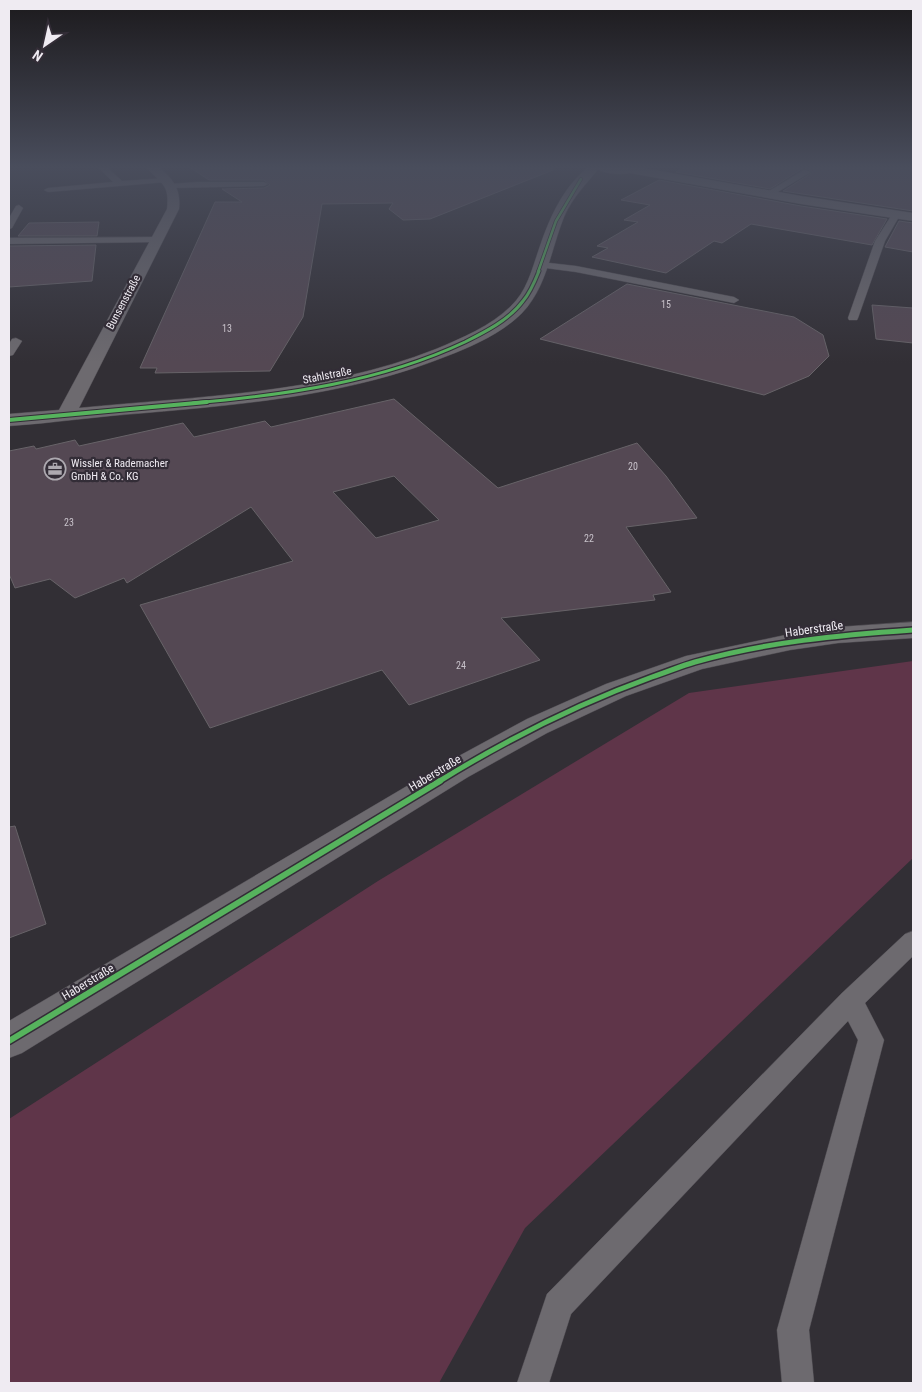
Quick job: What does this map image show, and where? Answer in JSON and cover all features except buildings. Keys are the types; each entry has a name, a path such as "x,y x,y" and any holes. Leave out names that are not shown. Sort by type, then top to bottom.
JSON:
{"street":[{"name":"Bunsenstraße","path":"66,415 161,233"},
{"name":"Stahlstraße","path":"9,420 264,397 357,380 413,364 461,344 516,310 529,294 546,258 553,233"},
{"name":"Haberstraße","path":"9,1041 457,770 537,726 616,690 695,662 790,642 838,635 913,630"}],"lane":[{"path":"853,318 880,241 885,233"},
{"path":"9,240 157,240"},
{"path":"546,258 576,269 734,300"},
{"path":"606,264 683,280"},
{"path":"9,353 16,341"},
{"path":"533,1383 558,1305 851,1001 913,941"},
{"path":"798,1383 793,1330 871,1040 851,1001"}],"shaded area":[{"path":"913,661 913,858 525,1228 439,1383 9,1383 9,1119 378,881 689,693"}],"cycle path":[{"path":"9,420 264,397 357,380 437,355 483,333 501,321 523,302 536,279 552,233"},
{"path":"9,1041 457,770 537,726 616,690 695,662 790,642 838,635 913,630"}],"place":[{"name":"Wissler & Rademacher GmbH & Co. KG","path":"55,469"}]}
